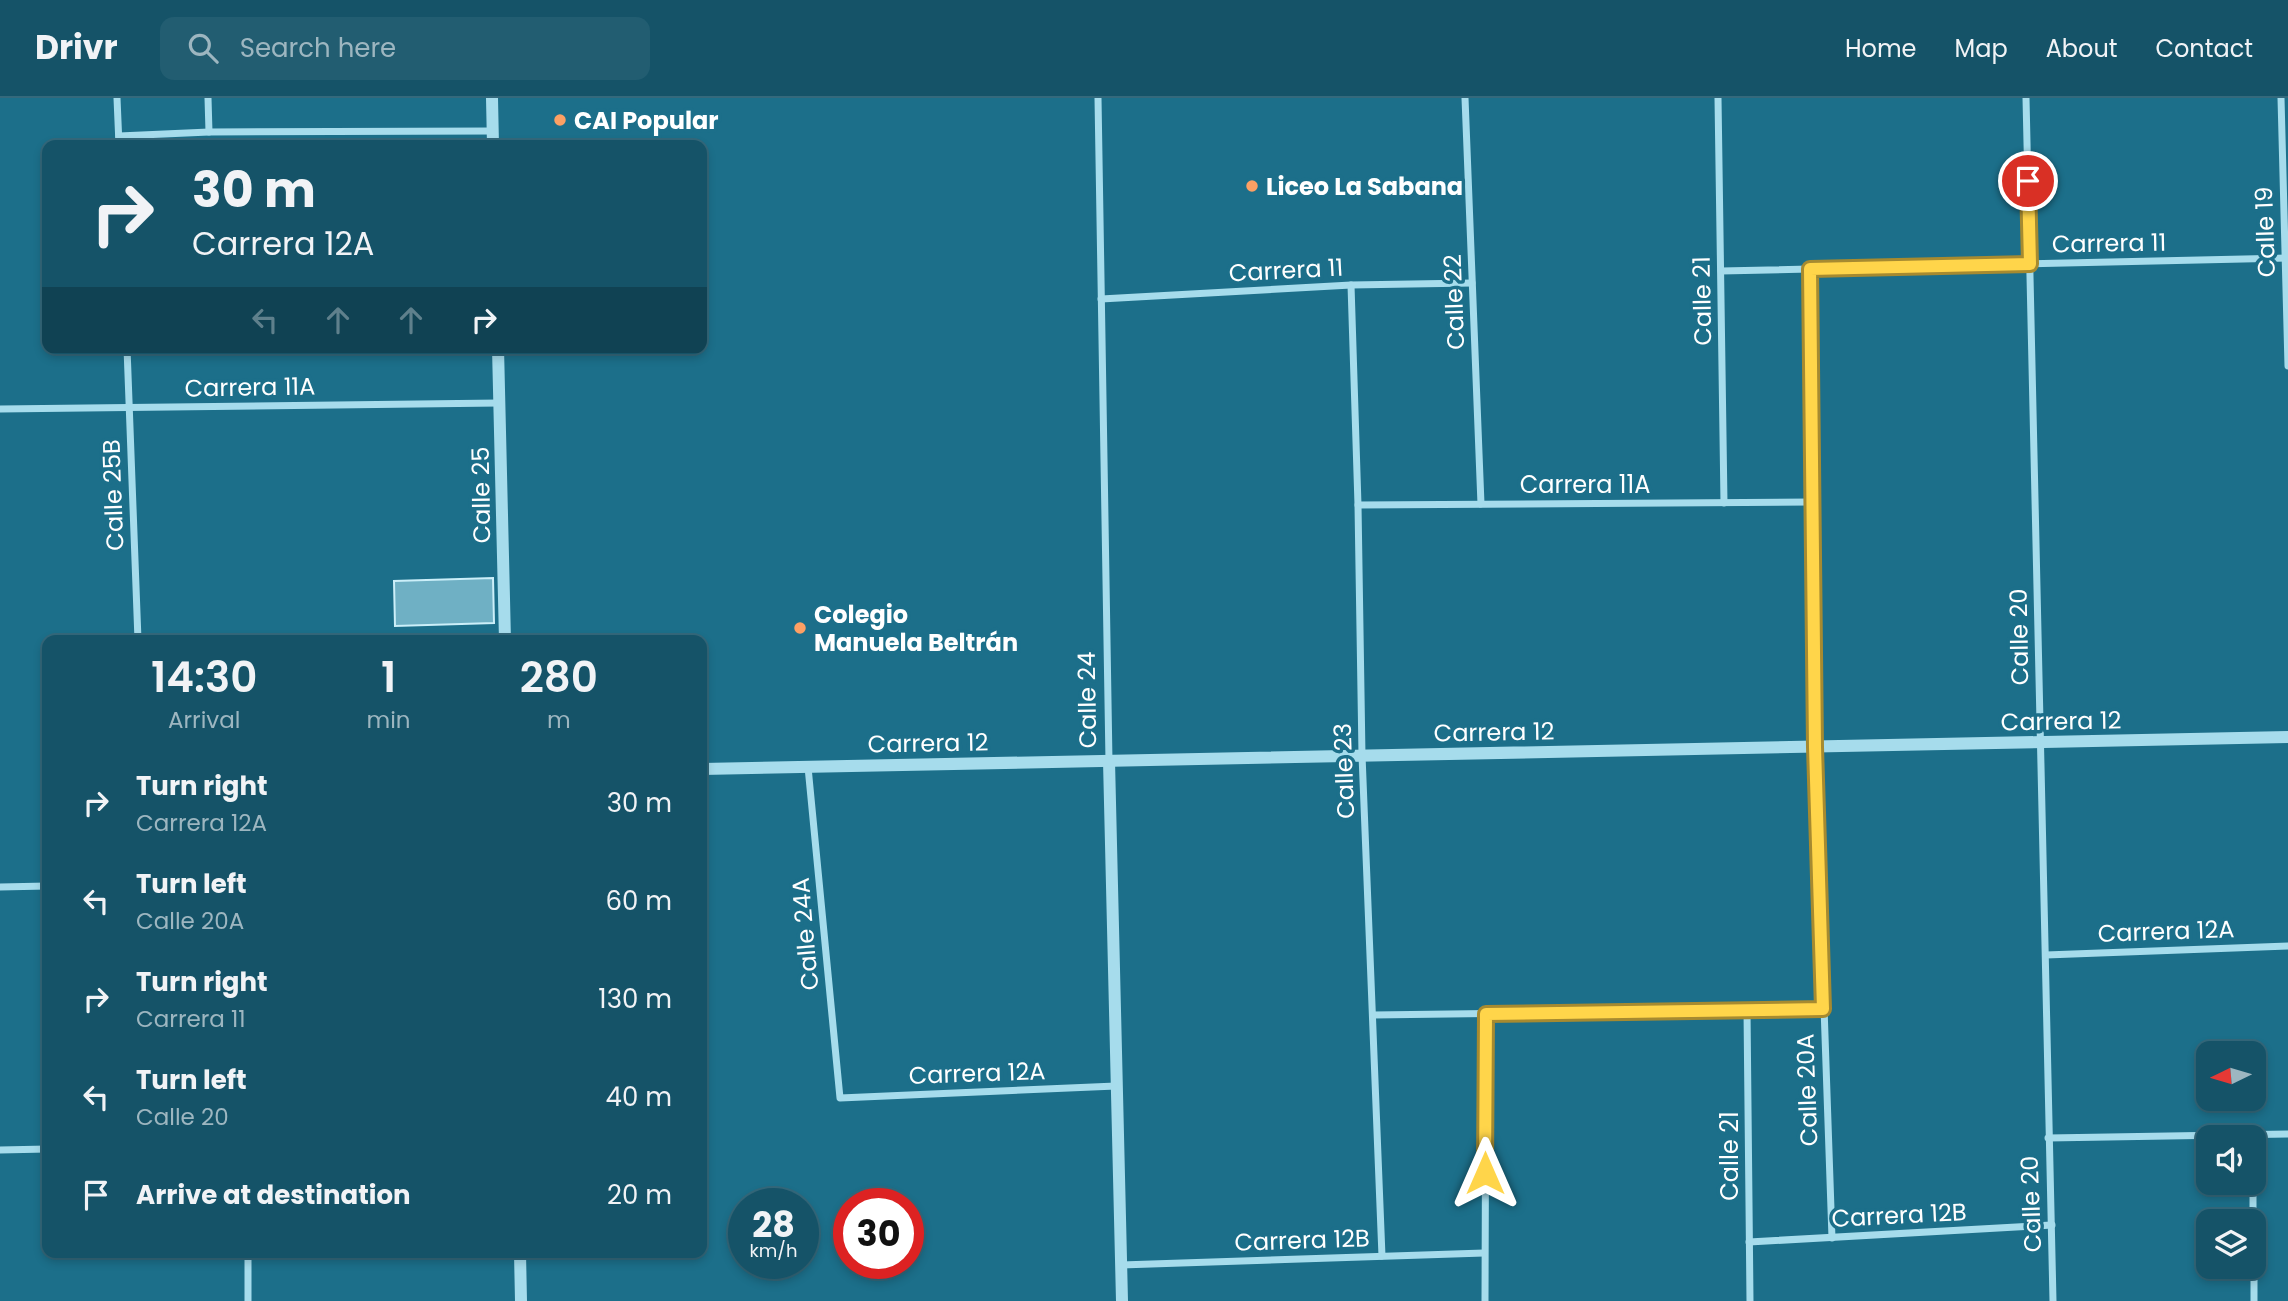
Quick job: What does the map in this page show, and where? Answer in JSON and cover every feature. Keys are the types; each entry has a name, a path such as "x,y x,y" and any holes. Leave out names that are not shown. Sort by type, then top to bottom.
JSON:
{"street":[{"path":"117,98 119,140"},
{"path":"208,98 209,132"},
{"path":"492,98 493,140"},
{"name":"Calle 24","path":"1098,98 1109,761 1122,1301"},
{"name":"Calle 22","path":"1465,98 1481,504"},
{"name":"Calle 21","path":"1718,98 1724,503"},
{"name":"Calle 20","path":"2026,98 2053,1301"},
{"name":"Calle 19","path":"2281,98 2288,366"},
{"path":"119,136 209,132 493,131"},
{"name":"Carrera 11","path":"1721,271 2287,258"},
{"name":"Calle 20A","path":"1810,269 1815,747 1832,1238"},
{"name":"Carrera 11","path":"1101,299 1351,285 1472,284"},
{"name":"Calle 23","path":"1351,285 1362,755 1382,1256"},
{"name":"Calle 25B","path":"127,354 138,635"},
{"name":"Calle 25","path":"498,354 505,635"},
{"name":"Carrera 11A","path":"0,409 499,403"},
{"name":"Carrera 11A","path":"1358,505 1811,502"},
{"name":"Carrera 12","path":"707,769 2288,737"},
{"name":"Calle 24A","path":"808,767 840,1098"},
{"path":"0,887 42,886"},
{"name":"Carrera 12A","path":"2046,955 2288,946"},
{"path":"1373,1015 1823,1009"},
{"name":"Calle 21","path":"1747,1010 1749,1301"},
{"path":"1485,1301 1486,1014"},
{"name":"Carrera 12A","path":"840,1098 1116,1086"},
{"path":"2266,1136 2288,1134"},
{"path":"2048,1138 2196,1137"},
{"path":"0,1150 42,1149"},
{"name":"Carrera 12B","path":"1749,1242 2052,1225"},
{"name":"Carrera 12B","path":"1121,1265 1484,1253"},
{"path":"248,1258 248,1301"},
{"path":"520,1258 521,1301"},
{"path":"2254,1279 2254,1301"}],"building":[{"path":"493,578 494,623 395,626 394,581"}],"place":[{"name":"CAI Popular","path":"560,120"},
{"name":"Liceo La Sabana","path":"1252,186"},
{"name":"Colegio Manuela Beltrán","path":"800,628"}],"route":[{"path":"1485,1173 1486,1014 1823,1009 1815,747 1810,269 2030,264 2028,181"}]}
